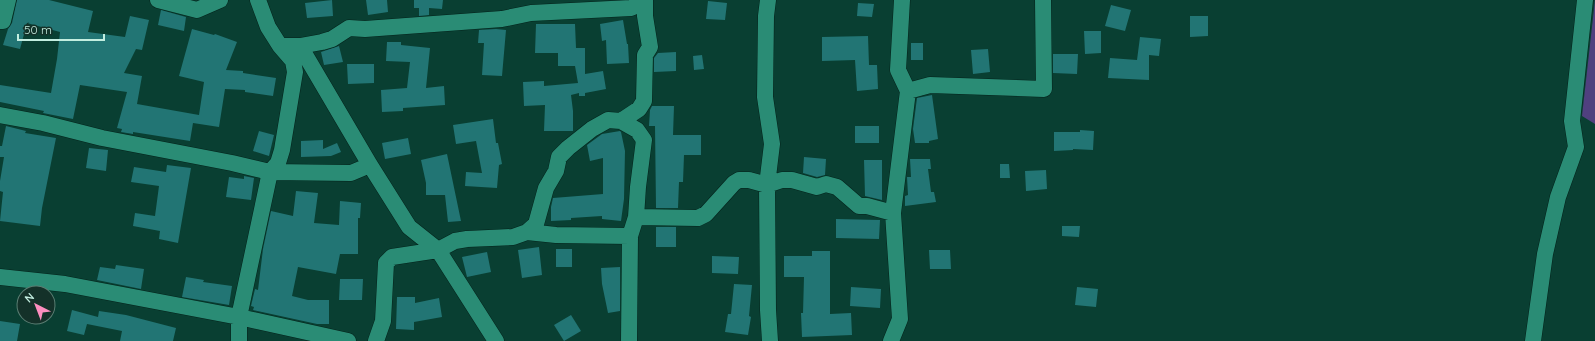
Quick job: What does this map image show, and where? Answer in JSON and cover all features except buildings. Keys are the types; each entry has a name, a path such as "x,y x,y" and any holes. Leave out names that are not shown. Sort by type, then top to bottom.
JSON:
{"street":[{"path":"0,21 3,21 8,0"},
{"path":"158,0 197,10 220,0"},
{"path":"768,0 766,16 765,97 772,144 767,185 768,310 770,341"},
{"path":"891,341 900,319 893,213 908,91 898,70 902,0"},
{"path":"908,91 930,85 1044,89 1043,0"},
{"path":"1533,341 1546,254 1558,197 1576,147 1572,121 1585,0"},
{"path":"280,46 300,46 322,42 349,28 380,28 502,19 531,13 570,10 631,8 645,1 650,47 645,55 644,140 636,217 630,236 629,341"},
{"path":"239,341 239,317 270,172 278,163 282,150 295,72 293,61 280,46 268,27 257,2"},
{"path":"293,61 300,46"},
{"path":"300,46 370,165 409,227 438,250 496,341"},
{"path":"621,120 639,109 644,101"},
{"path":"0,114 102,138 232,163 270,172 351,173 370,165"},
{"path":"376,341 383,321 386,263 392,257 438,250 455,241 513,237 527,232 536,224 546,188 556,171 559,157 592,129 608,120 621,120 638,130 644,140"},
{"path":"636,217 698,218 706,214 739,180 749,180 767,185 782,180 792,180 817,187 826,184 837,187 859,206 867,206 893,213"},
{"path":"527,232 556,235 630,236"},
{"path":"0,277 65,284 239,317 348,341"}],"shaded area":[{"path":"1595,0 1595,124 1582,116"}]}
